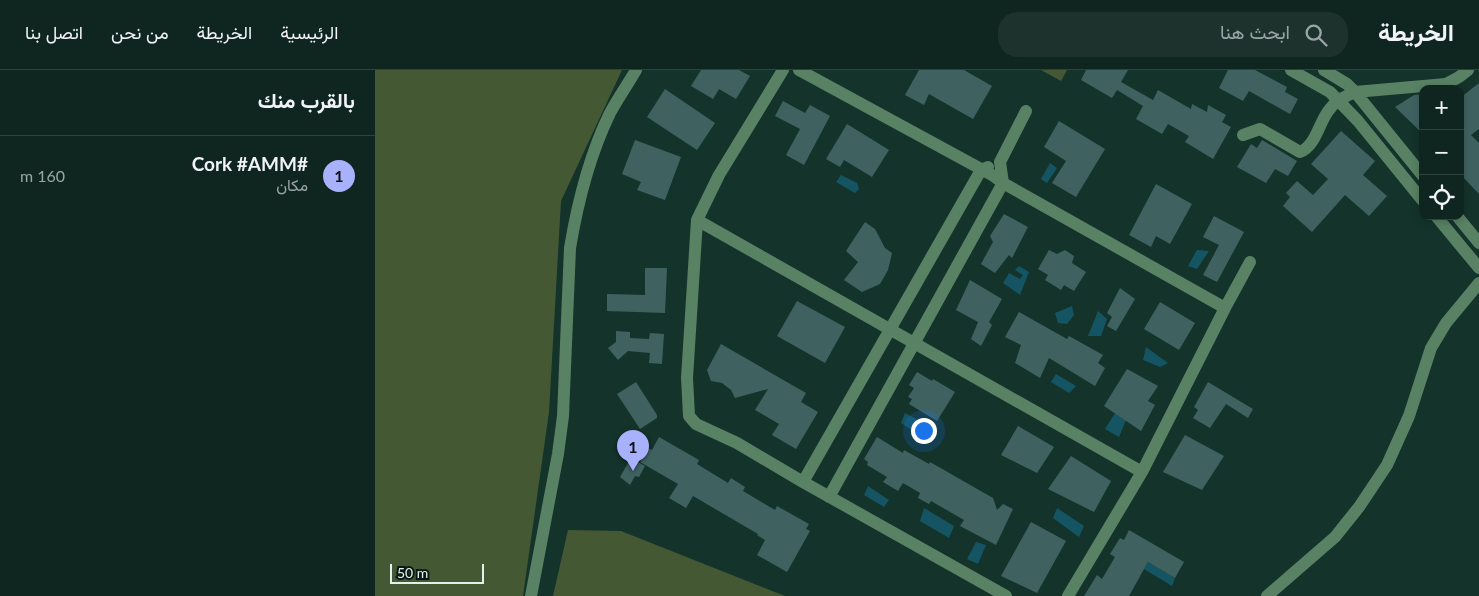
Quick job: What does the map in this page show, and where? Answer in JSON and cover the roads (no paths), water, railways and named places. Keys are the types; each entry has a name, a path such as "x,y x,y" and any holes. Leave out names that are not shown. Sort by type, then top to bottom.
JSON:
{"street":[{"path":"531,596 557,463 563,416 570,248 577,208 583,181 597,142 611,111 636,70"},
{"path":"783,70 719,175 697,220 687,378 689,416 696,424 737,444 1006,596"},
{"path":"799,70 992,175 1003,184 1225,308"},
{"path":"1291,70 1330,92 1358,121 1419,196"},
{"path":"1324,70 1347,84 1355,92 1422,175"},
{"path":"1243,135 1259,128 1297,151 1303,151 1311,144 1325,114 1337,100 1355,92 1446,84 1468,70"},
{"path":"829,497 1003,184 1000,162 1026,111"},
{"path":"803,482 981,170 1000,162"},
{"path":"697,220 1142,472"},
{"path":"1438,220 1479,268"},
{"path":"1460,220 1479,243"},
{"path":"1068,596 1142,472 1250,262"},
{"path":"1267,596 1335,537 1359,507 1387,465 1409,416 1431,348 1446,323 1479,283"}],"water":[{"path":"1050,163 1057,168 1047,183 1041,179"},
{"path":"841,175 857,183 859,189 855,193 836,182"},
{"path":"1197,250 1209,251 1197,269 1188,266"},
{"path":"1019,266 1029,272 1020,295 1003,283 1009,273 1020,279 1023,275 1015,270"},
{"path":"1072,306 1074,315 1067,324 1058,323 1055,313"},
{"path":"1098,311 1107,319 1101,336 1088,336"},
{"path":"1146,347 1168,363 1160,367 1143,360"},
{"path":"1056,374 1076,386 1069,393 1051,382"},
{"path":"905,413 924,423 921,436 901,423"},
{"path":"1115,413 1126,420 1119,437 1105,429"},
{"path":"868,486 889,500 884,507 864,495"},
{"path":"924,508 954,526 949,538 920,521"},
{"path":"1057,508 1084,526 1079,537 1053,518"},
{"path":"976,542 986,545 978,564 967,559"},
{"path":"1148,562 1175,578 1172,586 1144,569"}],"place":[{"name":"#Cork #AMM","path":"633,471"}]}
